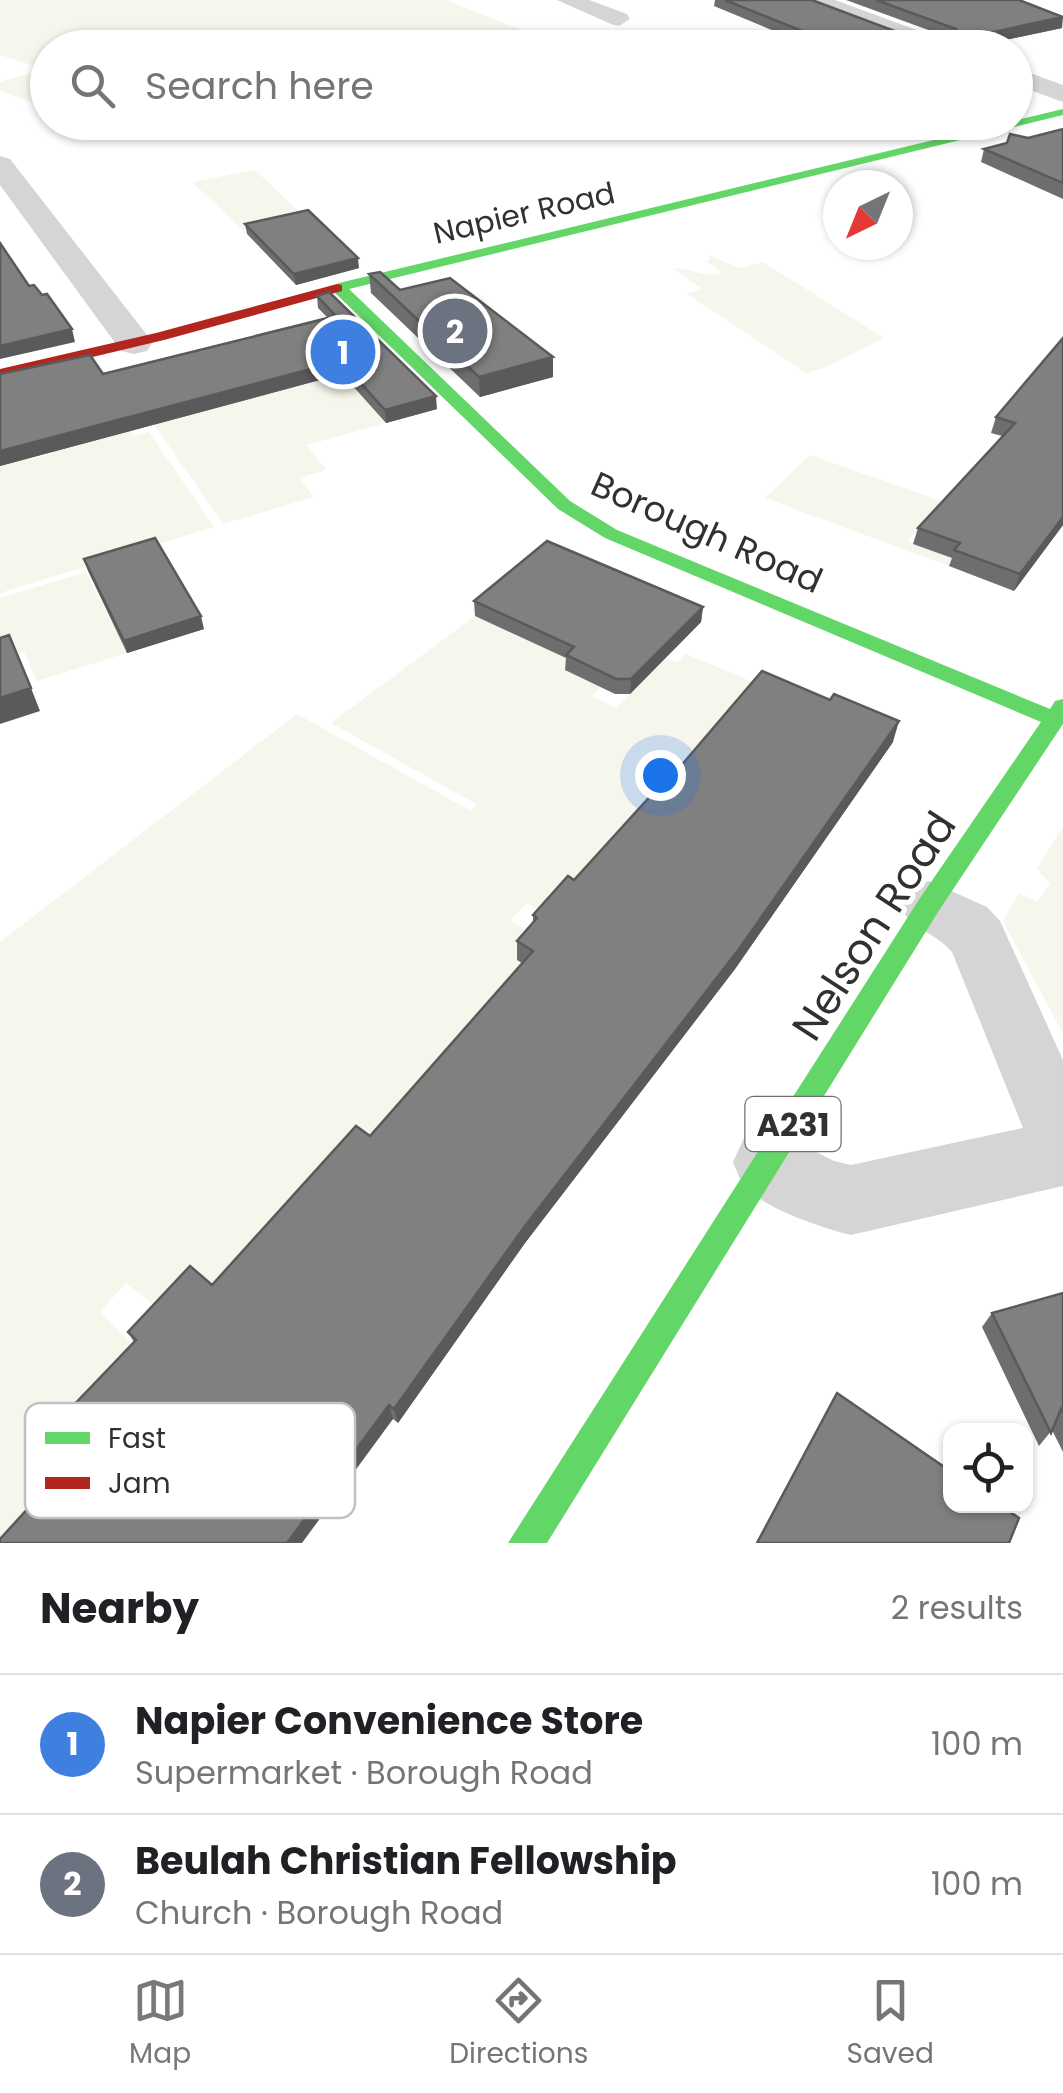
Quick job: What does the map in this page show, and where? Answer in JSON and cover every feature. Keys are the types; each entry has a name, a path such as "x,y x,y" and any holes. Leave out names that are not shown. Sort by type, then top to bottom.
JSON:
{"street":[{"path":"568,0 618,19"},
{"path":"595,10 639,0"},
{"path":"815,0 895,30"},
{"path":"1033,83 1063,94"},
{"name":"Napier Road","path":"1033,119 1063,112"},
{"name":"Napier Road","path":"0,374 134,343 339,287 947,140"},
{"path":"0,166 134,343"},
{"name":"Borough Road","path":"339,287 564,505 611,534 1059,713"},
{"name":"Nelson Road","path":"526,1543 930,905 1059,713"},
{"path":"930,905 975,934 1063,1139"},
{"path":"769,1162 821,1193 851,1200 1063,1153"}],"shaded area":[{"path":"0,0 446,0 522,30 30,30 30,65 0,55"},
{"path":"30,73 30,101 0,91 0,82"},
{"path":"255,170 309,221 243,230 192,182"},
{"path":"709,255 740,268 763,262 884,338 806,373 687,294 702,289 674,269 722,273 706,261"},
{"path":"339,370 386,423 307,445 326,470 299,478 314,497 223,524 153,423 205,388 220,407"},
{"path":"117,412 134,436 149,432 214,527 0,593 0,442 23,448 30,460 53,453 46,441"},
{"path":"810,455 950,504 927,537 915,532 907,541 955,559 949,566 765,498"},
{"path":"86,572 127,653 37,681 24,652 0,664 0,598"},
{"path":"475,616 566,658 600,687 592,696 616,708 666,658 677,662 686,654 829,714 549,917 527,903 510,920 537,938 536,973 219,1301 167,1316 126,1283 100,1312 136,1347 120,1403 25,1403 25,1518 28,1518 0,1543 0,942 297,714 471,811 476,804 331,723"},
{"path":"1063,826 1063,1034 1003,921 1019,893 1037,902 1050,884 1037,869"}],"building":[{"path":"725,0 812,0 892,30 799,30"},
{"path":"876,0 1019,0 1063,17 1003,30 956,29"},
{"path":"1063,129 1063,183 984,149 1008,140 1033,140 1033,137"},
{"path":"308,210 358,258 294,274 245,224"},
{"path":"0,243 29,286 47,294 72,329 0,346"},
{"path":"380,272 400,290 450,278 553,357 479,377 369,274"},
{"path":"329,292 436,396 385,410 341,361 0,451 0,374 90,355 103,374 336,316 317,296"},
{"path":"1063,338 1063,517 1020,574 954,550 960,543 918,528 1015,423 996,417"},
{"path":"155,538 201,616 124,641 84,559"},
{"path":"547,541 703,607 631,679 616,679 566,655 574,647 474,601"},
{"path":"9,635 31,688 0,698 0,638"},
{"path":"762,671 830,700 834,694 899,721 739,949 525,1226 394,1409 389,1405 355,1451 355,1403 76,1403 136,1340 128,1332 190,1266 212,1285 356,1126 370,1136 533,951 517,941 537,918 533,915 568,876 574,880 668,781"},
{"path":"1063,1293 1063,1413 1061,1409 1051,1433 992,1313"},
{"path":"837,1393 943,1466 943,1513 1012,1513 1019,1518 1009,1543 757,1543"},
{"path":"25,1512 25,1518 305,1518 287,1543 0,1543"}],"traffic: fast":[{"path":"1033,119 1063,112"},
{"path":"337,288 948,140"},
{"path":"339,287 564,505 611,534 1055,719"},
{"path":"526,1543 929,905 1063,706"}],"traffic: jam":[{"path":"0,374 159,337 337,288"}],"place":[{"name":"Beulah Christian Fellowship","path":"455,331"},
{"name":"Napier Convenience Store","path":"343,352"}]}
